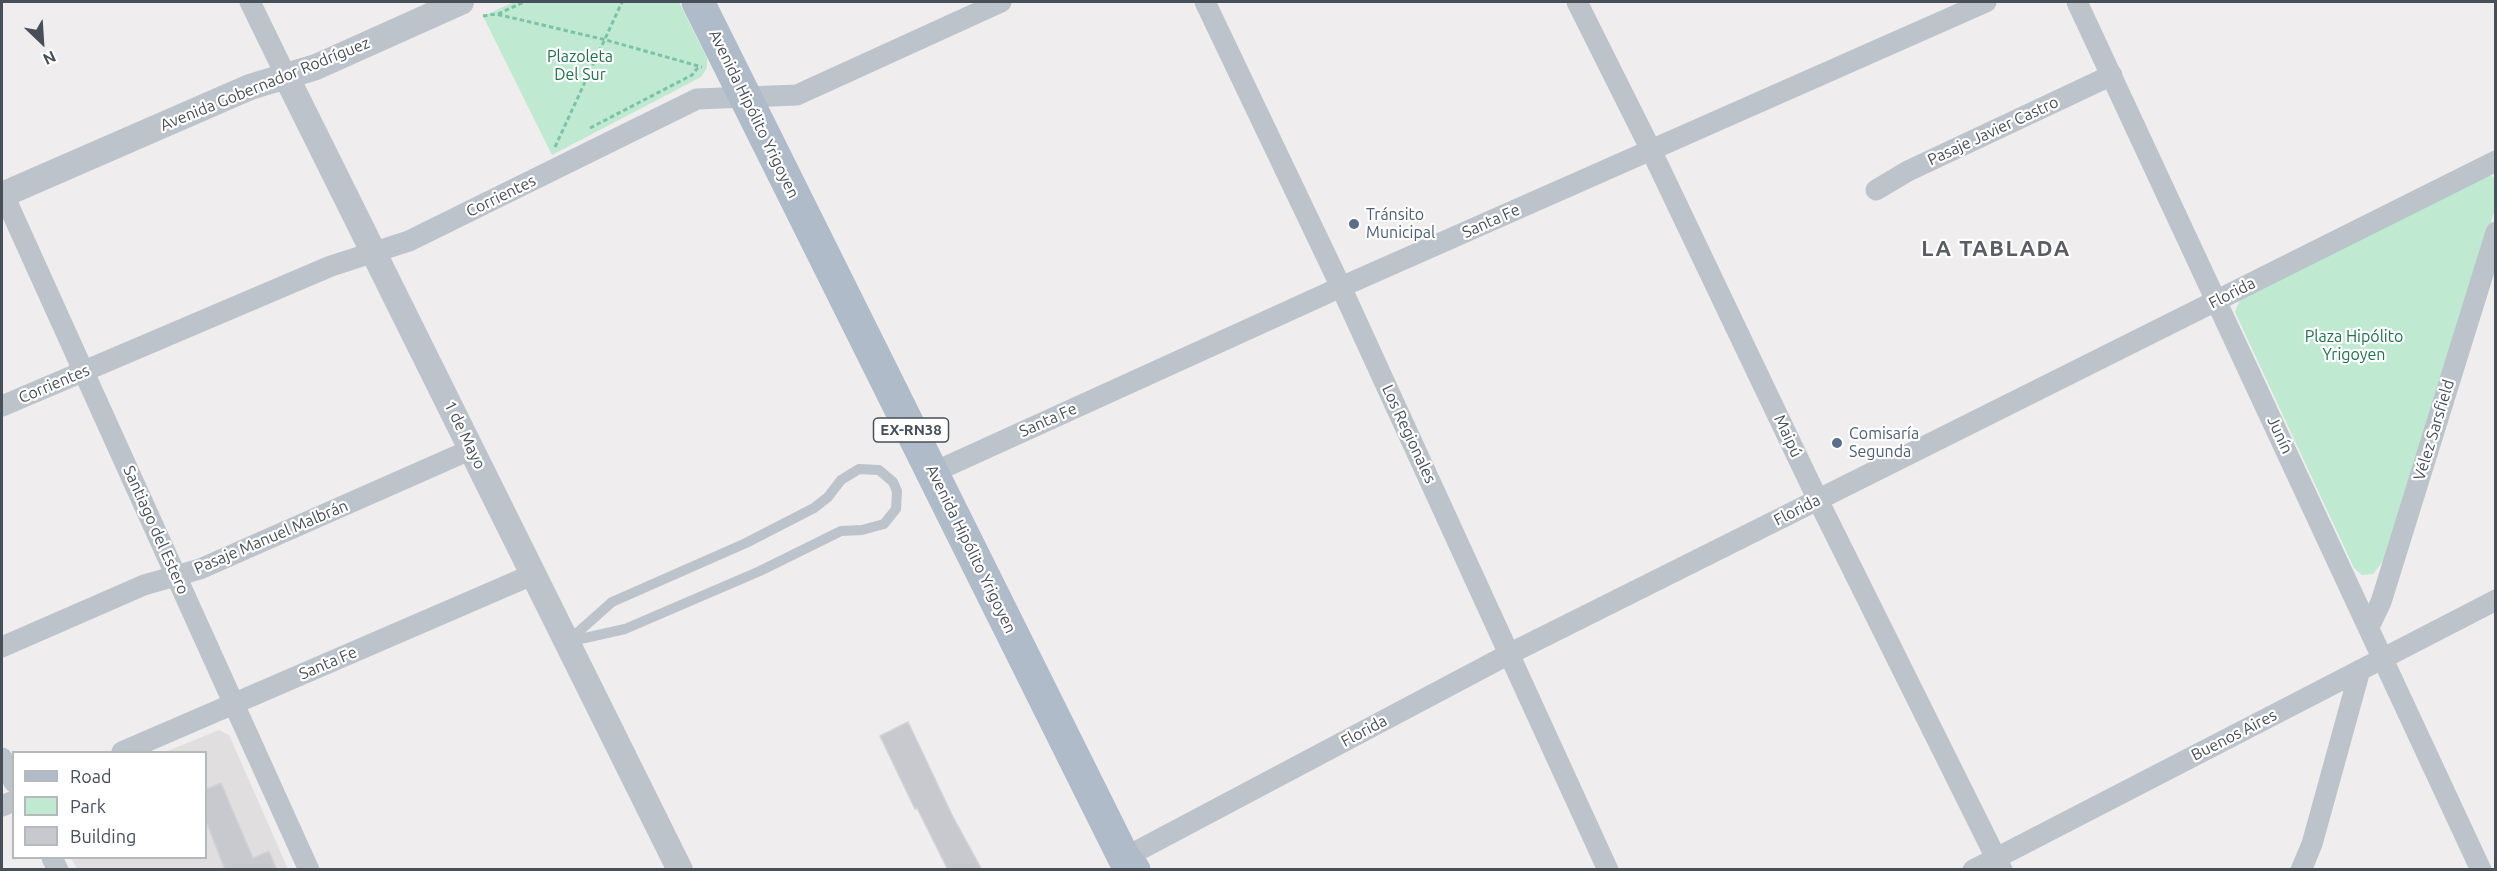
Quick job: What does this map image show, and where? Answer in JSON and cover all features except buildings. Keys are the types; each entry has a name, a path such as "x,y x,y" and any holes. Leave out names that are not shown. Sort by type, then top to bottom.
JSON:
{"main road":[{"name":"Avenida Hipólito Yrigoyen","path":"698,2 932,473 1121,866"}],"street":[{"name":"1 de Mayo","path":"250,2 680,870"},
{"name":"Corrientes","path":"2,406 331,266 409,242 697,99 797,95 1000,2"},
{"name":"Los Regionales","path":"1205,2 1341,287 1511,653 1608,870"},
{"name":"Maipú","path":"1577,2 1651,150 1818,500 1999,864"},
{"name":"Santa Fe","path":"932,473 1341,287 1986,2"},
{"name":"Junín","path":"2078,2 2481,870"},
{"name":"Avenida Gobernador Rodríguez","path":"2,194 250,87 316,67 454,3"},
{"name":"Pasaje Javier Castro","path":"1876,190 1908,171 2112,75"},
{"name":"Florida","path":"1121,866 1511,653 2496,161"},
{"name":"Santiago del Estero","path":"2,194 85,370 309,870"},
{"name":"Vélez Sarsfield","path":"2369,627 2381,602 2496,232"},
{"name":"Pasaje Manuel Malbrán","path":"2,647 144,585 200,569 472,449"},
{"name":"Santa Fe","path":"127,751 534,574"},
{"name":"Buenos Aires","path":"1973,870 1999,864 2360,670 2496,600"},
{"path":"2301,870 2312,844 2360,670"},
{"path":"2,758 12,778"}],"lane":[{"path":"859,469 879,470 893,482 897,491 896,509 884,524 862,530 841,531 760,571 625,628 567,642 612,602 746,543 814,508 828,497 841,480 859,469"}],"path":[{"path":"483,16 496,14 524,2"},
{"path":"552,155 622,2"},
{"path":"496,14 606,40 707,68"},
{"path":"587,129 692,75 699,66 697,55"},
{"path":"555,146 566,140"}],"shaded area":[{"path":"219,730 229,735 288,869 77,869 72,859 207,859 207,751 167,751"}],"green space":[{"name":"Plazoleta Del Sur","path":"514,2 679,2 707,58 707,68 701,77 552,155 483,16"},
{"name":"Plaza Hipólito Yrigoyen","path":"2490,175 2495,178 2495,209 2384,560 2373,574 2362,575 2354,568 2235,312 2241,297"}],"place":[{"name":"Tránsito Municipal","path":"1354,224"},
{"name":"Comisaría Segunda","path":"1837,443"}],"district":[{"name":"LA TABLADA","path":"1996,249"}]}
